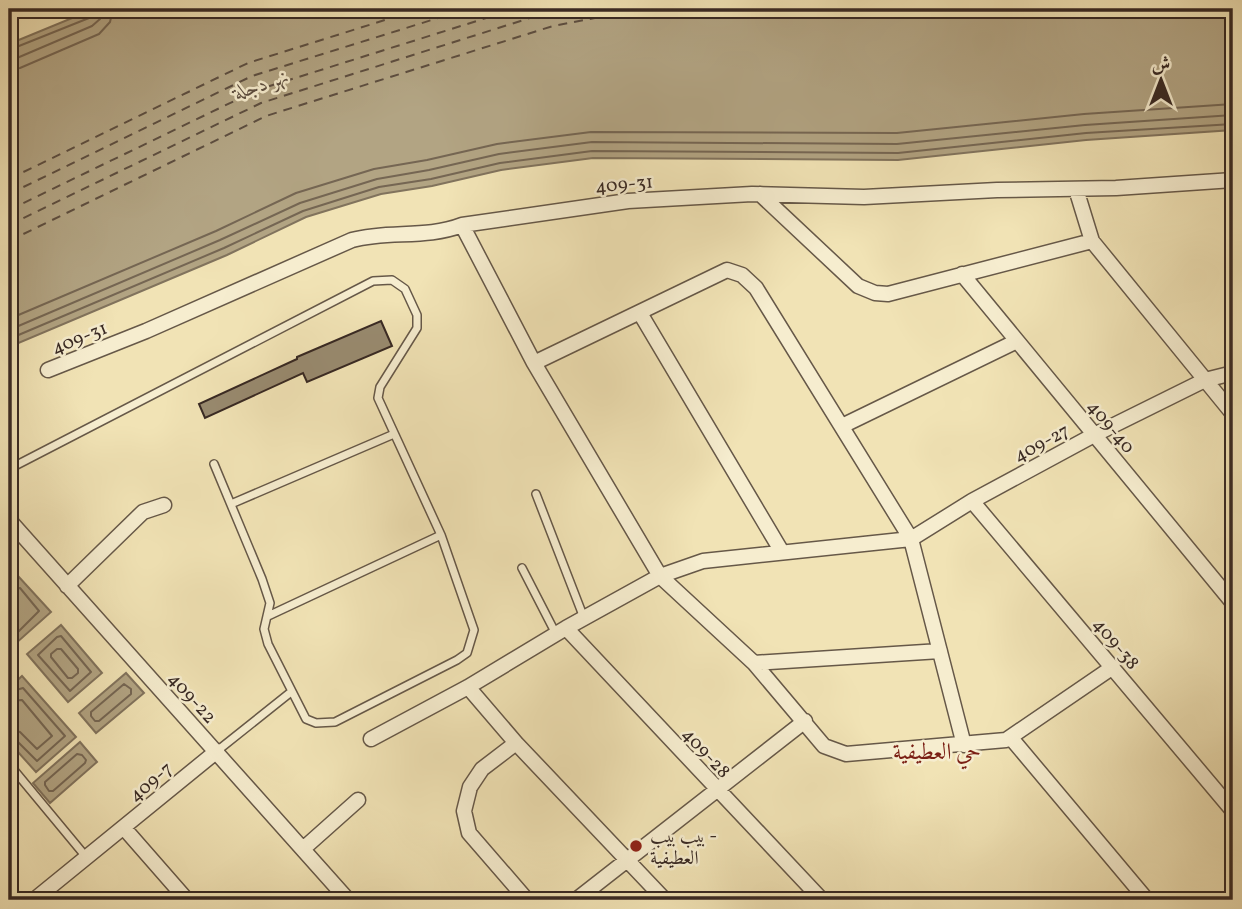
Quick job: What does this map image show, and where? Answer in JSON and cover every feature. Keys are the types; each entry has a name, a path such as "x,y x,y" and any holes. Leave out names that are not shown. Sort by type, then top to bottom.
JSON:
{"street":[{"name":"409-31","path":"48,370 146,331 352,240 373,234 425,234 462,225 628,201 760,194 864,197 997,190 1116,188 1233,180"},
{"path":"1076,189 1092,242 1233,414"},
{"path":"760,194 859,286 875,293 888,293 1092,242"},
{"path":"462,225 534,363 660,576 754,663 824,746 846,754 1001,741 1011,738 1112,667"},
{"path":"534,363 727,270 742,275 756,288 911,539 964,745"},
{"name":"409-40","path":"962,274 1233,603"},
{"path":"640,313 782,552"},
{"path":"842,426 1017,341"},
{"name":"409-27","path":"911,539 972,501 1094,435 1205,380 1233,373"},
{"name":"409-38","path":"972,501 1233,811"},
{"path":"68,586 143,512 164,505"},
{"name":"409-22","path":"9,520 348,900"},
{"path":"371,739 468,687 660,576 704,561 911,539"},
{"name":"409-28","path":"561,631 821,900"},
{"path":"754,663 940,651"},
{"path":"468,687 516,743 665,900"},
{"path":"576,900 805,721"},
{"path":"1011,738 1147,900"},
{"path":"516,743 482,769 470,787 464,811 469,833 527,900"},
{"name":"409-7","path":"35,900 217,751"},
{"path":"303,849 358,800"},
{"path":"124,828 187,900"}],"lane":[{"path":"9,469 373,281 392,281 405,289 417,315 417,328 380,387 378,398 441,535 474,630 467,653 335,722 316,723 306,719 268,644 264,629 270,603 214,464"},
{"path":"231,504 394,435"},
{"path":"536,494 584,618"},
{"path":"268,616 441,535"},
{"path":"522,568 561,631"},
{"name":"409-7","path":"217,751 291,692"},
{"path":"9,764 87,858"}],"water":[{"name":"نهر دجلة","path":"94,9 1233,9 1233,130 1086,140 898,160 593,158 501,170 432,186 381,194 306,217 227,255 9,347 9,44"},
{"path":"18,576 51,612 14,645 9,640 9,585"},
{"path":"61,625 102,673 68,702 27,654"},
{"path":"126,673 144,693 96,733 79,713"},
{"path":"22,676 76,737 36,772 9,742 9,688"},
{"path":"80,742 97,762 50,803 33,783"}],"building":[{"path":"381,321 392,346 307,382 303,373 205,418 199,404"}],"ferry route":[{"path":"9,179 248,63 420,9"},
{"path":"9,194 252,76 467,9"},
{"path":"9,210 257,90 515,9"},
{"path":"9,225 261,103 549,12 567,9"},
{"path":"9,241 266,116 553,26 641,9"}],"place":[{"name":"بيب بيب - العطيفية","path":"636,846"}],"district":[{"name":"حي العطيفية","path":"937,751"}]}
